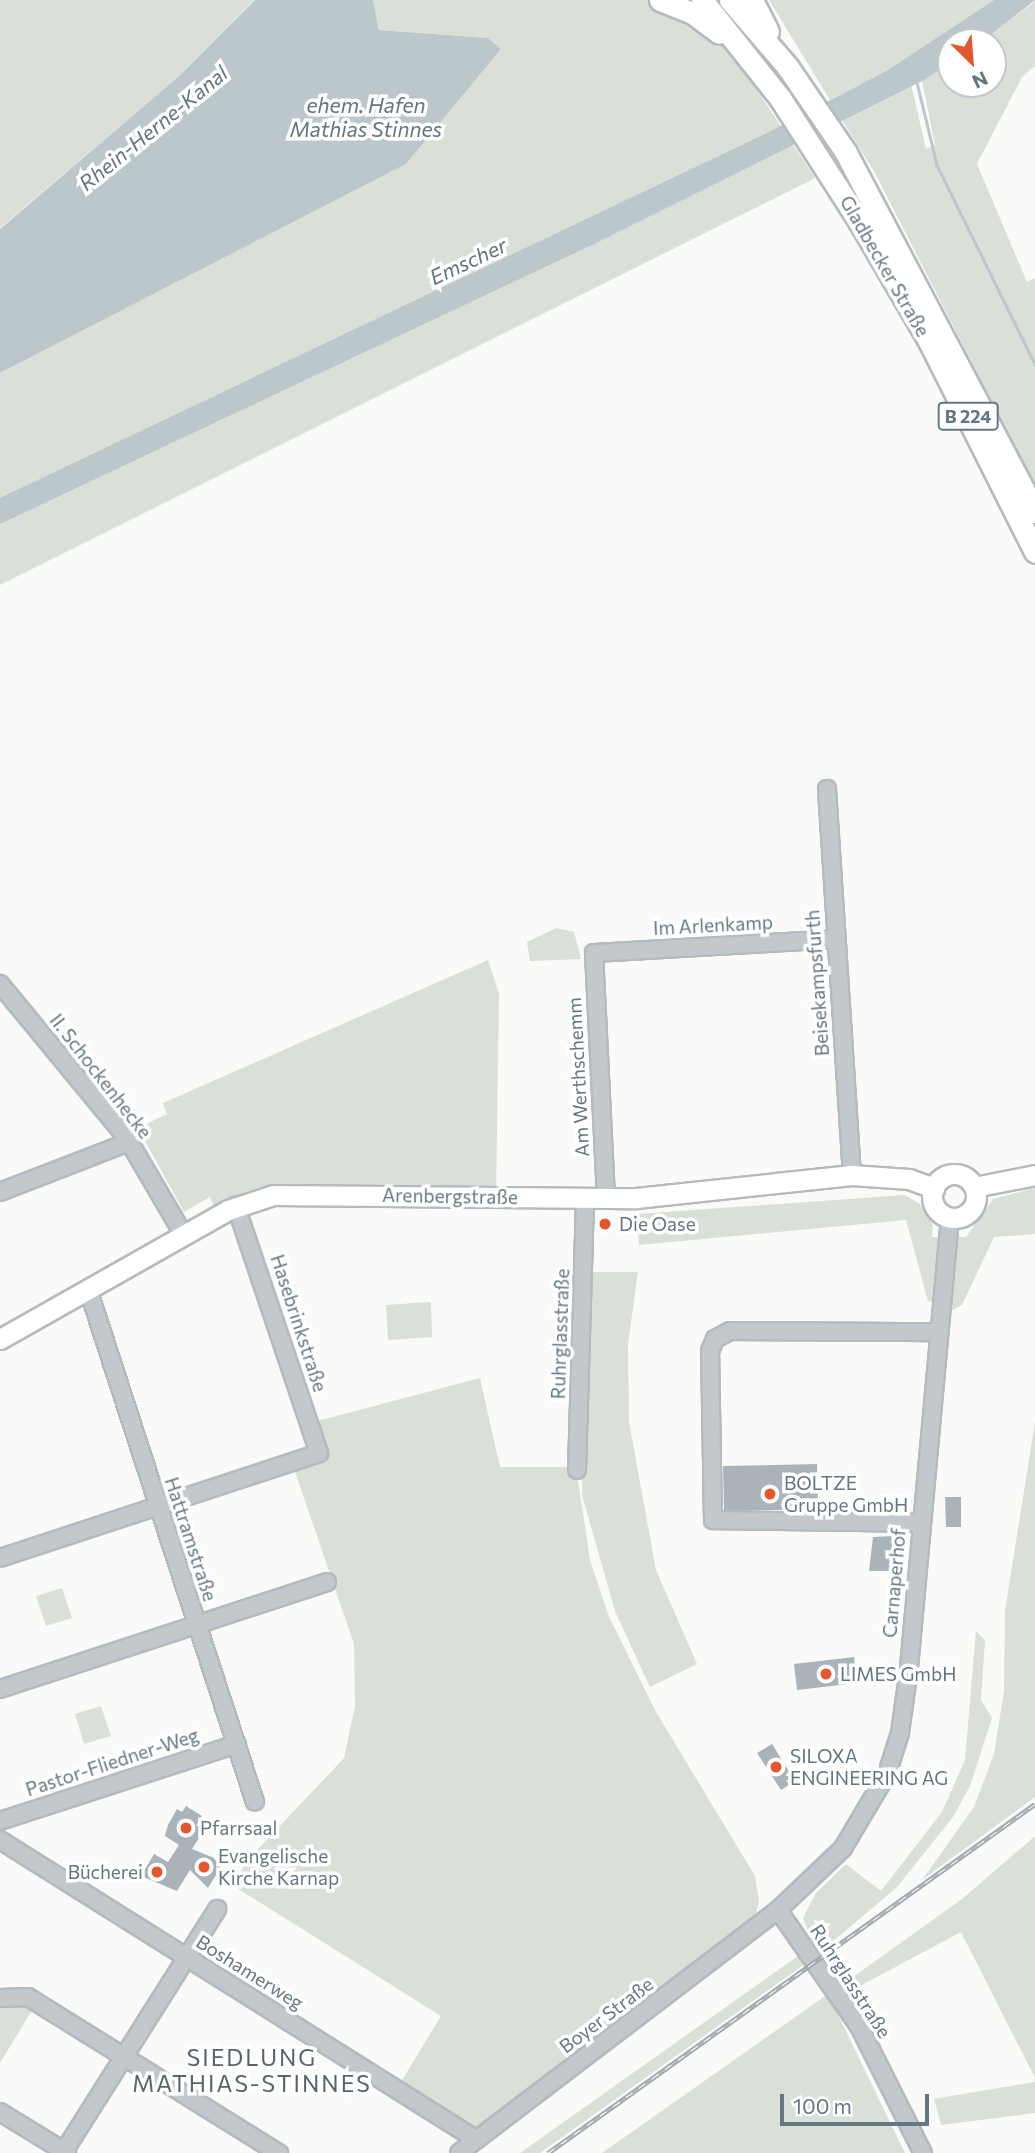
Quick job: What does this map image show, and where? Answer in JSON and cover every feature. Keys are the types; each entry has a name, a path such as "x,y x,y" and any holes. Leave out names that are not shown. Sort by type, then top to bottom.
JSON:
{"highway":[{"path":"660,0 712,26 783,102"},
{"name":"Gladbecker Straße","path":"702,0 783,102 824,164 929,341 1035,552"},
{"name":"Gladbecker Straße","path":"730,0 788,66 845,151 1035,512"},
{"path":"752,0 788,66"}],"main road":[{"path":"974,1186 971,1209 950,1217 935,1206 934,1188 953,1174 974,1186 1035,1175"},
{"name":"Arenbergstraße","path":"0,1339 236,1206 285,1194 606,1199 852,1175 909,1179 934,1188"}],"street":[{"name":"Beisekampsfurth","path":"827,789 852,1175"},
{"name":"Im Arlenkamp","path":"594,953 835,939"},
{"name":"Am Werthschemm","path":"594,953 606,1199"},
{"name":"II. Schockenhecke","path":"0,984 129,1142 183,1234"},
{"path":"0,1192 129,1142"},
{"name":"Ruhrglasstraße","path":"577,1470 585,1198"},
{"name":"Hasebrinkstraße","path":"158,1507 319,1453 236,1206"},
{"name":"Carnaperhof","path":"778,1910 843,1848 887,1774 902,1720 950,1217"},
{"name":"Hattramstraße","path":"88,1289 255,1802"},
{"path":"920,1523 713,1520 710,1351 715,1339 730,1331 938,1332"},
{"path":"0,1558 158,1507"},
{"path":"0,1689 327,1582"},
{"name":"Pastor-Fliedner-Weg","path":"0,1821 237,1744"},
{"name":"Boshamerweg","path":"0,1840 477,2140"},
{"path":"0,2112 65,2152 217,1909"},
{"name":"Ruhrglasstraße","path":"778,1910 859,2026 923,2153"},
{"name":"Boyer Straße","path":"459,2153 778,1910"},
{"path":"0,1998 28,1997 279,2153"}],"shaded area":[{"path":"0,0 254,0 177,78 0,228"},
{"path":"373,0 742,0 784,67 757,90 815,178 0,585 0,373 406,164 501,49 488,38 379,30"},
{"path":"769,0 994,0 951,28 937,28 937,37 886,71 830,100"},
{"path":"1035,1 1035,66 1022,77 977,164 1027,282 1035,278 1035,486 875,173 842,120 911,84 926,149 935,145 922,81 937,72 937,98 1007,98 1007,28 1000,28"},
{"path":"556,928 574,932 581,959 530,961 527,942"},
{"path":"488,960 499,994 496,1196 313,1194 218,1215 210,1197 184,1212 138,1128 167,1114 163,1103"},
{"path":"1035,1188 1035,1234 994,1237 962,1305 953,1310 928,1301 906,1220 639,1245 638,1227 623,1225 624,1215 905,1195 920,1204 933,1225 932,1237 966,1237 993,1199"},
{"path":"585,1272 638,1272 628,1344 629,1422 656,1570 697,1664 650,1687 615,1611 582,1495"},
{"path":"431,1302 432,1337 388,1340 386,1305"},
{"path":"480,1378 500,1467 576,1467 590,1560 609,1617 656,1712 755,1876 759,1901 755,1917 477,2140 396,2090 441,2016 232,1885 247,1861 344,1758 355,1706 354,1644 292,1463 320,1454 310,1423"},
{"path":"1035,1422 1035,1797 922,1880 974,1807 994,1754 1004,1691 1005,1611"},
{"path":"62,1588 72,1618 46,1626 36,1596"},
{"path":"976,1631 985,1640 981,1700 992,1718 970,1786 953,1817 897,1887 817,1955 803,1918 816,1893 846,1864 881,1891 942,1812 965,1760"},
{"path":"101,1706 111,1736 84,1744 75,1714"},
{"path":"1035,1836 1035,2078 961,1932 845,1994 839,1987 962,1899"},
{"path":"798,1956 806,1963 540,2153 520,2153"},
{"path":"828,1994 905,2153 602,2153"},
{"path":"0,1998 37,2002 0,2063"},
{"path":"1035,2082 1035,2113 941,2125 934,2099"}],"water":[{"path":"255,0 373,0 379,30 488,38 501,49 406,164 0,373 0,229 178,77"},
{"path":"994,0 1035,0 1000,28 951,28"},
{"path":"937,37 937,72 922,81 596,243 0,524 0,498 769,132 886,71"}],"building":[{"name":"BOLTZE Gruppe GmbH","path":"817,1464 818,1510 724,1510 723,1466"},
{"path":"945,1497 961,1497 961,1527 946,1527"},
{"path":"892,1536 893,1571 869,1571 873,1537"},
{"name":"LIMES GmbH","path":"854,1657 857,1683 797,1690 794,1664"},
{"name":"SILOXA ENGINEERING AG","path":"772,1744 795,1781 781,1790 757,1753"},
{"path":"186,1806 202,1816 197,1824 205,1829 192,1849 224,1862 208,1888 190,1870 177,1891 141,1876 154,1854 168,1862 179,1845 165,1836 177,1809 182,1812"}],"waterway":[{"path":"916,78 937,165 1035,364"}],"railway":[{"path":"548,2153 1035,1804"}],"place":[{"name":"Die Oase","path":"605,1224"},
{"name":"BOLTZE Gruppe GmbH","path":"770,1494"},
{"name":"LIMES GmbH","path":"826,1674"},
{"name":"SILOXA ENGINEERING AG","path":"776,1767"},
{"name":"Pfarrsaal","path":"186,1828"},
{"name":"Evangelische Kirche Karnap","path":"204,1867"},
{"name":"Bücherei","path":"157,1872"}],"district":[{"name":"SIEDLUNG MATHIAS-STINNES","path":"252,2070"}],"water label":[{"name":"ehem. Hafen Mathias Stinnes","path":"366,117"},
{"name":"Rhein-Herne-Kanal","path":"153,128"},
{"name":"Emscher","path":"468,261"}]}
